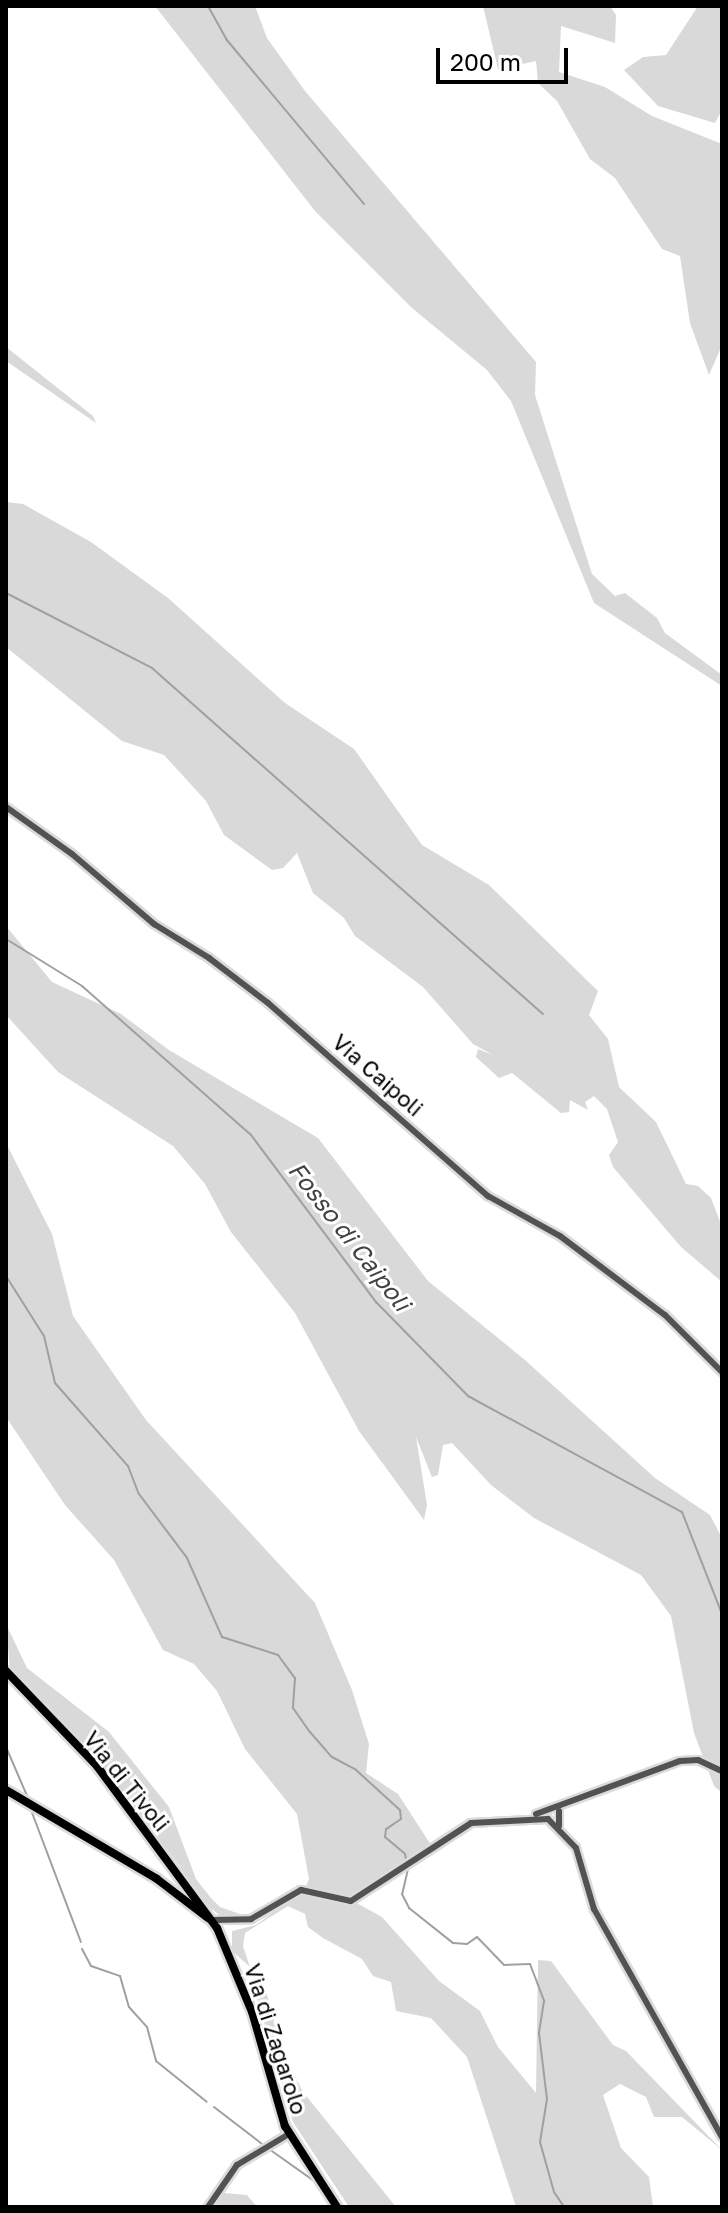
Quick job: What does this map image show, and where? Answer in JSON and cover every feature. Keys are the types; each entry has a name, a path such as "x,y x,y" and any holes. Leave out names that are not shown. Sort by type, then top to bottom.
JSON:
{"main road":[{"name":"Via di Tivoli","path":"6,1671 91,1760 212,1920"},
{"path":"6,1790 157,1879 212,1920"},
{"name":"Via di Zagarolo","path":"212,1920 247,1995 289,2134 337,2207"}],"street":[{"name":"Via Caipoli","path":"6,807 72,854 154,924 205,955 268,1003 486,1194 560,1236 665,1315 722,1372"},
{"path":"547,1814 680,1761 698,1760 722,1770"},
{"path":"212,1920 251,1919 301,1890 351,1901 414,1857 475,1822 547,1814 574,1802"},
{"path":"559,1811 559,1826"},
{"path":"547,1814 576,1848 594,1909 722,2137"},
{"path":"208,2207 237,2165 289,2134"}],"shaded area":[{"path":"155,6 255,6 267,38 305,91 536,362 535,395 592,574 615,596 625,593 657,618 665,633 722,675 722,686 594,603 511,401 487,370 412,308 315,211"},
{"path":"483,6 610,6 616,15 615,43 561,26 559,72 605,87 652,116 722,144 722,345 709,375 690,323 680,256 662,249 615,178 590,159 557,101 538,83 536,61 498,69"},
{"path":"698,6 722,6 722,110 715,123 658,106 624,70 643,57 666,55"},
{"path":"6,347 93,416 96,423 6,361"},
{"path":"6,502 23,504 91,542 168,598 285,703 354,749 422,845 489,885 598,991 589,1015 608,1039 619,1087 656,1122 686,1184 698,1186 711,1198 722,1227 722,1282 681,1247 613,1167 609,1155 618,1142 607,1109 594,1096 585,1102 588,1110 570,1100 569,1112 561,1113 512,1073 499,1078 476,1057 478,1049 493,1055 473,1044 423,987 355,936 344,918 313,893 297,853 283,868 272,870 224,835 206,801 164,755 122,741 6,647"},
{"path":"6,926 52,982 121,1014 169,1050 318,1138 428,1281 525,1360 655,1478 710,1515 722,1538 722,1793 714,1786 694,1733 671,1616 641,1575 534,1518 491,1485 452,1443 443,1445 438,1475 432,1477 416,1437 427,1505 424,1520 359,1431 295,1313 231,1232 205,1184 173,1146 58,1072 6,1015"},
{"path":"6,1143 52,1234 73,1316 146,1420 315,1603 352,1690 369,1744 366,1773 398,1794 431,1845 351,1900 382,1917 439,1981 480,2011 498,2047 536,2093 538,1960 551,1961 613,2045 626,2051 722,2150 682,2117 654,2117 646,2097 620,2084 603,2095 621,2148 649,2177 653,2207 516,2207 467,2057 431,2018 396,2011 391,1982 373,1976 362,1959 323,1938 308,1927 305,1914 288,1906 245,1933 243,1946 250,1967 232,1951 232,1931 256,1925 305,1889 309,1879 297,1814 245,1749 217,1691 194,1664 163,1650 114,1560 65,1505 6,1417"},
{"path":"6,1624 27,1668 109,1732 169,1807 196,1879 211,1898 220,1907 251,1918 223,1918 197,1897 180,1866 95,1757 10,1671"},
{"path":"265,1987 282,2051 303,2092 396,2207 349,2207 293,2122 257,1999"},
{"path":"224,2193 247,2195 257,2207 214,2207"}],"waterway":[{"path":"208,6 226,39 364,204"},
{"path":"6,593 152,668 543,1014"},
{"name":"Fosso di Caipoli","path":"6,939 82,986 251,1135 376,1302 468,1396 682,1512 722,1614"},
{"path":"6,1276 44,1336 55,1383 128,1466 139,1494 187,1558 222,1637 278,1655 295,1678 293,1708 310,1732 332,1757 356,1770 400,1810 401,1819 386,1829 385,1837 405,1854 408,1869 402,1894 409,1908 453,1943 467,1944 477,1937 504,1965 530,1964 544,2001 539,2033 547,2099 540,2142 554,2192 564,2207"},
{"name":"Fosso di Caipoli","path":"722,1677 722,1686"},
{"path":"6,1747 28,1798"},
{"path":"31,1810 81,1942"},
{"path":"82,1949 91,1966 120,1976 129,2007 147,2027 156,2061 207,2102"},
{"path":"214,2107 262,2144"},
{"path":"269,2149 317,2183"}]}
